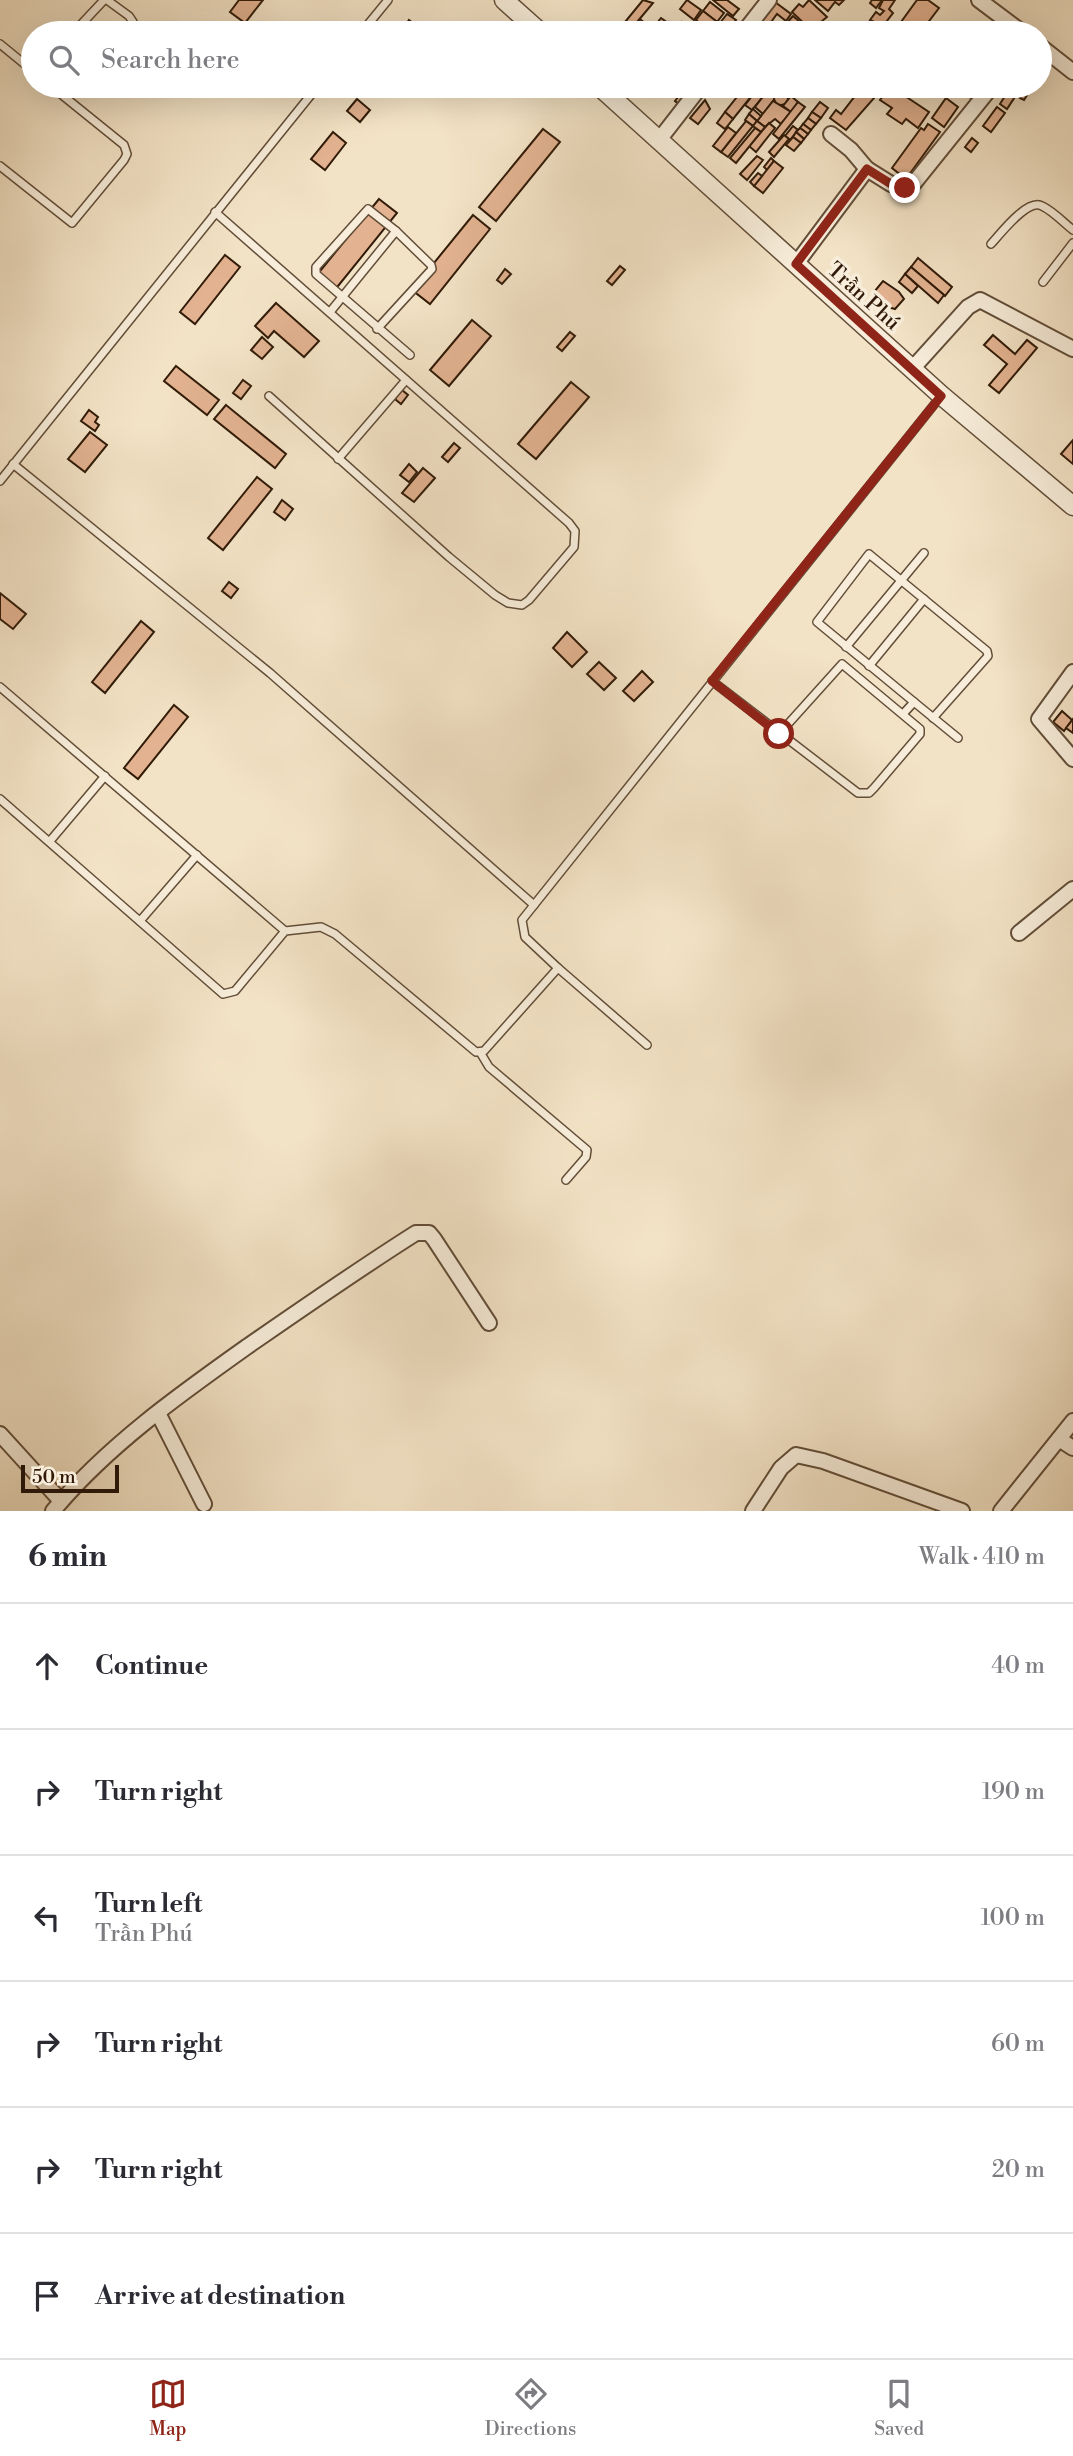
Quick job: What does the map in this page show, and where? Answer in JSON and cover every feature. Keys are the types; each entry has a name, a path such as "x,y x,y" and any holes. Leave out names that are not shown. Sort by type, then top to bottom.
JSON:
{"street":[{"path":"504,0 528,21"},
{"path":"752,21 769,0"},
{"path":"980,0 1007,21"},
{"path":"1052,55 1073,72"},
{"name":"Trần Phú","path":"612,98 941,396 1073,506"},
{"path":"659,140 692,98"},
{"path":"831,134 851,150 867,169 891,184 905,188 914,183 982,98"},
{"path":"796,264 867,169"},
{"path":"912,369 968,307 980,300 1073,349"},
{"path":"1073,672 1039,719 1073,759"},
{"path":"1019,933 1073,889"},
{"path":"0,1434 57,1506 99,1462 158,1413 273,1329 423,1231 435,1239 489,1323"},
{"path":"158,1413 204,1504"},
{"path":"1001,1511 1073,1421"},
{"path":"1059,1439 1073,1448"},
{"path":"752,1511 781,1468 796,1455 823,1461 962,1511"}],"lane":[{"path":"85,21 106,0 130,16 132,21"},
{"path":"370,21 388,0"},
{"path":"0,44 21,61"},
{"path":"0,166 68,222 76,222 124,160 127,149 67,98"},
{"path":"0,481 308,98"},
{"path":"991,244 1018,215 1033,204 1041,204 1073,230"},
{"path":"377,329 432,269 396,231 368,209 316,267 316,274 377,329 410,355"},
{"path":"215,212 576,531 574,547 529,600 522,605 508,603 449,557 270,396"},
{"path":"330,312 396,231"},
{"path":"1043,282 1073,243"},
{"path":"338,459 406,380"},
{"path":"647,1045 525,937 522,920 941,396"},
{"path":"13,464 270,673 534,905"},
{"path":"846,648 924,553"},
{"path":"933,718 988,656 987,650 869,554 817,619 819,626 856,655 869,666 914,702 933,718 958,738"},
{"path":"869,666 924,599"},
{"path":"846,666 856,655"},
{"path":"712,681 779,734 863,794 874,788 920,734 920,729 842,664 835,668 779,734"},
{"path":"875,690 885,679"},
{"path":"0,687 285,931 329,929 480,1052 489,1067 587,1150 586,1157 566,1180"},
{"path":"903,714 914,702"},
{"path":"50,841 105,775"},
{"path":"0,799 223,994 235,991 285,931"},
{"path":"140,921 197,855"},
{"path":"480,1052 558,968"}],"building":[{"path":"239,0 263,0 247,21 230,12"},
{"path":"643,0 653,3 638,21 626,21"},
{"path":"687,0 701,10 694,20 680,9"},
{"path":"713,0 727,0 739,9 733,16"},
{"path":"809,0 827,17 822,21 802,21 792,12 799,4 803,7"},
{"path":"815,0 844,0 839,5 835,2 828,11"},
{"path":"872,0 882,0 876,8 870,3"},
{"path":"883,0 895,0 889,9 893,13 887,21 870,20 876,12 880,15 884,11 879,8"},
{"path":"917,0 928,0 939,8 929,21 902,21"},
{"path":"710,2 724,13 716,21 703,11"},
{"path":"775,2 791,14 786,21 777,14 772,21 760,21"},
{"path":"703,11 716,21 697,21"},
{"path":"727,14 736,20 735,21 722,21"},
{"path":"677,98 685,98 680,105 675,101"},
{"path":"736,98 750,98 733,119 725,112"},
{"path":"751,98 762,98 752,110 745,105"},
{"path":"762,98 775,98 763,114 755,107"},
{"path":"774,98 788,98 786,103 776,103"},
{"path":"789,98 798,102 791,112 783,106"},
{"path":"853,98 874,98 846,130 830,118 836,110 841,114"},
{"path":"908,98 929,112 918,128 906,119 902,124 887,114 892,108 880,100"},
{"path":"946,98 958,107 944,127 932,118"},
{"path":"1004,98 1014,98 1007,109 1000,104"},
{"path":"357,99 370,110 360,122 347,111"},
{"path":"705,100 710,109 698,124 690,118"},
{"path":"773,101 791,112 781,124 775,119 765,127 757,121"},
{"path":"798,102 805,107 779,139 773,134"},
{"path":"820,102 828,108 821,118 812,112"},
{"path":"997,107 1005,113 991,132 983,126"},
{"path":"753,109 761,116 757,121 749,114"},
{"path":"725,112 733,119 725,129 717,123"},
{"path":"812,112 821,118 816,124 808,118"},
{"path":"749,114 757,121 753,126 745,120"},
{"path":"808,118 816,124 811,130 803,124"},
{"path":"746,121 753,126 728,157 721,152"},
{"path":"757,121 765,127 761,132 753,126"},
{"path":"769,123 775,128 756,152 749,146"},
{"path":"803,124 811,130 808,134 800,128"},
{"path":"928,124 940,132 906,179 892,168 921,128 924,130"},
{"path":"793,126 798,130 790,140 785,136"},
{"path":"728,127 736,133 721,152 713,146"},
{"path":"755,128 761,132 736,163 730,158"},
{"path":"800,128 808,134 804,139 796,132"},
{"path":"543,129 560,142 496,221 479,207"},
{"path":"333,132 346,143 325,170 311,159"},
{"path":"796,132 804,139 801,143 793,137"},
{"path":"784,135 789,139 774,157 769,152"},
{"path":"793,137 801,143 794,151 786,145"},
{"path":"972,138 978,143 971,152 965,147"},
{"path":"757,156 763,160 747,180 740,174"},
{"path":"771,158 774,161 767,170 764,167"},
{"path":"774,161 783,168 763,193 754,186"},
{"path":"758,173 762,176 754,186 750,182"},
{"path":"379,199 397,213 334,291 316,276"},
{"path":"473,215 490,229 430,304 412,290"},
{"path":"225,255 240,267 195,324 180,312"},
{"path":"918,258 952,287 945,296 911,267"},
{"path":"620,266 625,270 612,285 607,281"},
{"path":"911,267 944,295 938,303 905,274"},
{"path":"505,269 511,274 502,284 497,280"},
{"path":"905,274 918,286 912,293 899,282"},
{"path":"883,281 904,299 895,309 884,306 874,292"},
{"path":"276,303 319,341 304,357 274,331 268,338 255,326"},
{"path":"472,320 491,336 449,386 430,370"},
{"path":"570,332 575,336 562,351 557,347"},
{"path":"993,335 1015,354 1027,340 1037,348 999,393 989,385 1007,364 984,345"},
{"path":"262,337 273,347 262,359 251,350"},
{"path":"176,366 219,400 207,415 164,381"},
{"path":"243,380 251,386 241,399 233,393"},
{"path":"571,382 589,397 536,459 518,444"},
{"path":"402,390 408,395 401,404 395,399"},
{"path":"226,405 286,454 275,468 214,419"},
{"path":"89,410 98,417 95,422 99,425 95,431 81,421"},
{"path":"90,432 107,445 85,472 68,459"},
{"path":"1073,440 1073,464 1061,454"},
{"path":"454,443 460,448 448,462 442,457"},
{"path":"409,464 417,472 409,482 400,475"},
{"path":"423,468 435,478 414,502 402,493"},
{"path":"257,477 272,489 223,550 208,538"},
{"path":"282,500 293,509 285,520 274,512"},
{"path":"229,582 238,589 231,598 222,591"},
{"path":"0,593 26,614 13,629 0,619"},
{"path":"141,621 154,632 105,693 92,682"},
{"path":"567,632 587,652 572,667 553,648"},
{"path":"599,662 616,678 604,690 587,674"},
{"path":"642,671 653,682 634,701 623,691"},
{"path":"174,705 188,717 138,779 124,768"},
{"path":"1062,711 1072,720 1064,731 1053,722"},
{"path":"1073,719 1073,733 1066,728"}],"route":[{"path":"779,734 712,681 941,396 796,264 867,169 891,184 905,188"}]}
